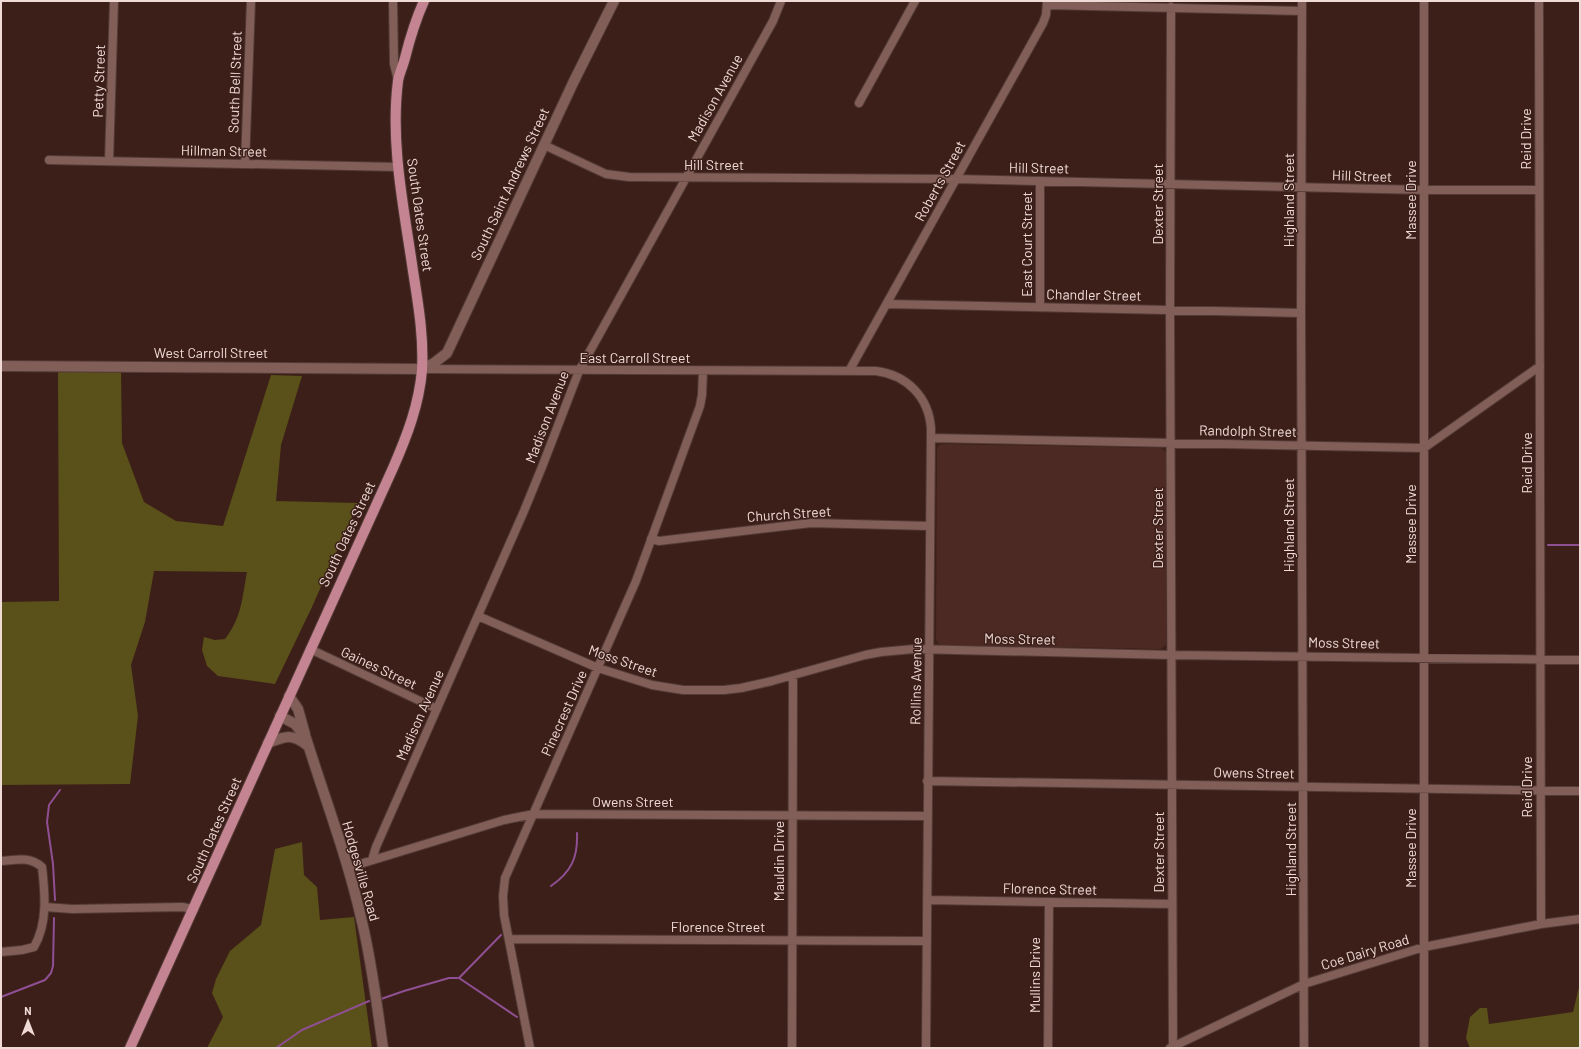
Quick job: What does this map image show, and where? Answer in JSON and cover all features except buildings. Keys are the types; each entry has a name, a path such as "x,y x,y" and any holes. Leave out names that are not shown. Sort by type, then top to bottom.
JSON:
{"main road":[{"name":"South Oates Street","path":"130,1048 408,433 417,398 422,369 421,327 398,167 396,128 398,80 414,26 424,1"}],"street":[{"name":"Petty Street","path":"109,161 114,1"},
{"name":"South Bell Street","path":"245,164 251,1"},
{"path":"393,1 394,64 398,80"},
{"name":"South Saint Andrews Street","path":"422,369 434,363 447,353 594,38 614,1"},
{"name":"Madison Avenue","path":"372,860 376,847 542,468 579,371 773,21 781,1"},
{"path":"859,103 915,1"},
{"name":"Highland Street","path":"1302,1 1301,313 1304,1048"},
{"name":"Massee Drive","path":"1424,1 1424,1048"},
{"name":"Reid Drive","path":"1539,1 1541,924"},
{"path":"1048,3 1302,11"},
{"name":"Roberts Street","path":"849,371 1043,23 1048,3"},
{"name":"Dexter Street","path":"1171,8 1170,310 1172,1047"},
{"name":"Hill Street","path":"544,145 593,168 616,176 686,178 956,179 1424,190 1539,190"},
{"name":"Hillman Street","path":"49,160 398,167"},
{"name":"East Court Street","path":"1040,181 1040,307"},
{"name":"Chandler Street","path":"887,304 1301,313"},
{"name":"West Carroll Street","path":"1,366 422,369"},
{"path":"1424,448 1540,366"},
{"name":"East Carroll Street","path":"422,369 579,371 849,371"},
{"name":"Pinecrest Drive","path":"530,1048 504,915 504,887 509,868 636,581 700,406 703,371"},
{"name":"Rollins Avenue","path":"849,371 884,372 898,377 911,386 922,398 929,413 931,438 926,1048"},
{"name":"Randolph Street","path":"931,438 1424,448"},
{"name":"Church Street","path":"651,539 659,541 811,523 930,526"},
{"name":"Moss Street","path":"478,616 598,668 652,685 684,690 741,688 881,652 914,649 1172,655 1540,658 1580,660"},
{"name":"Gaines Street","path":"310,649 437,709"},
{"name":"Mauldin Drive","path":"792,1048 793,675"},
{"path":"289,696 298,709 307,742"},
{"name":"Hodgesville Road","path":"280,716 295,724 307,742 347,868 366,942 383,1048"},
{"path":"268,743 280,738 295,737 307,742"},
{"name":"Owens Street","path":"927,781 1580,791"},
{"name":"Owens Street","path":"347,868 504,820 534,814 927,816"},
{"path":"1,861 22,859 34,861 42,867 45,907 39,938 34,947 1,952"},
{"name":"Florence Street","path":"927,900 1172,904"},
{"name":"Mullins Drive","path":"1048,902 1048,1048"},
{"path":"45,907 72,909 182,907 194,909"},
{"name":"Coe Dairy Road","path":"1172,1047 1304,984 1424,947 1541,924 1580,919"},
{"name":"Florence Street","path":"509,939 927,941"}],"shaded area":[{"path":"58,371 121,372 122,443 144,502 176,521 223,526 271,375 302,376 281,445 276,501 358,503 312,607 275,684 218,676 207,666 202,650 204,637 215,640 225,639 231,631 238,615 247,572 154,571 145,622 131,665 138,716 130,784 1,785 1,602 59,601"},
{"path":"939,445 1163,449 1166,453 1166,645 1160,649 941,645 938,643 936,639 937,448"},
{"path":"302,842 304,875 317,887 320,920 354,917 372,1048 207,1048 223,1017 212,993 216,979 230,951 261,925 275,849"},
{"path":"1580,983 1580,1048 1470,1048 1466,1038 1470,1017 1480,1008 1487,1008 1489,1024 1573,1012"}],"waterway":[{"path":"1548,545 1580,545"},
{"path":"55,900 53,864 47,822 49,805 60,790"},
{"path":"551,886 564,875 572,864 576,850 577,833"},
{"path":"1,997 45,980 51,973 53,966 54,918"},
{"path":"459,978 501,935"},
{"path":"381,999 449,978 459,978 517,1017"},
{"path":"276,1048 302,1030 369,1001"}]}
